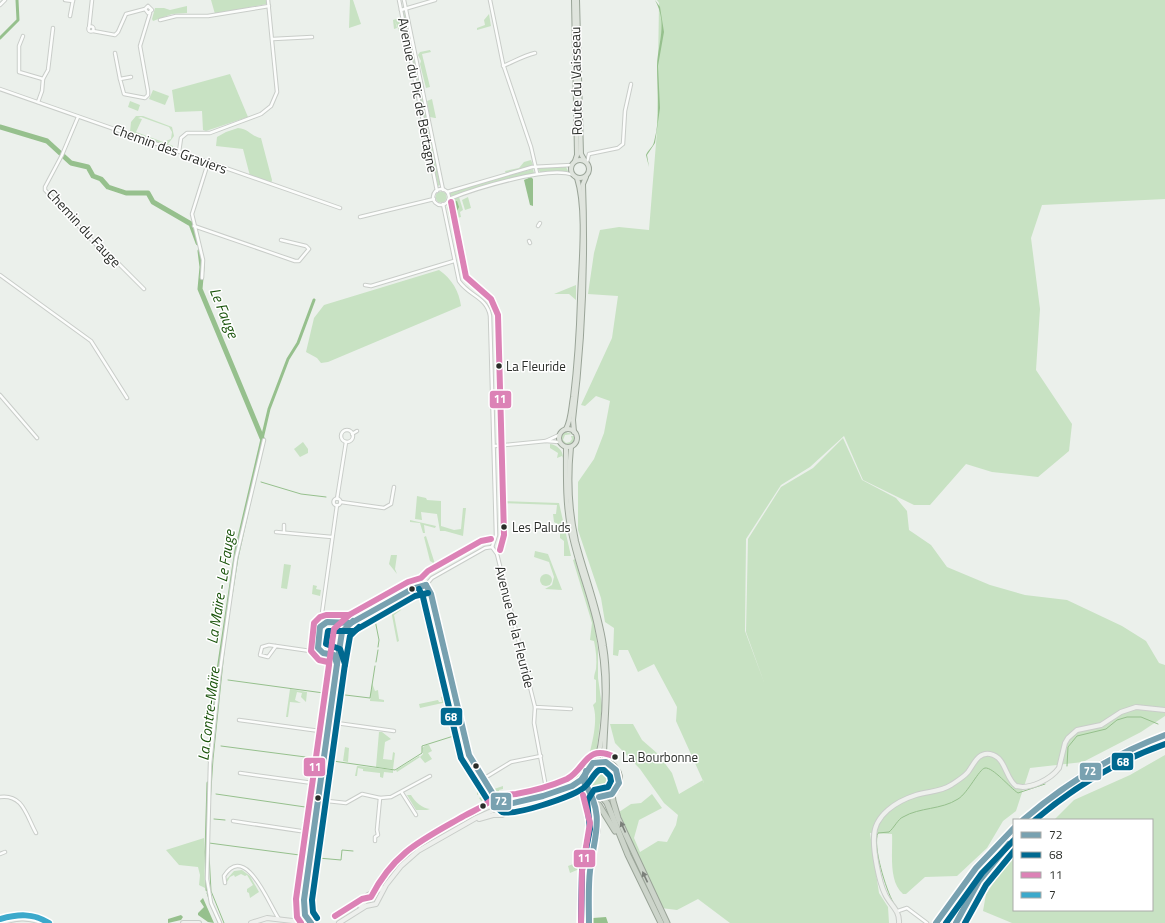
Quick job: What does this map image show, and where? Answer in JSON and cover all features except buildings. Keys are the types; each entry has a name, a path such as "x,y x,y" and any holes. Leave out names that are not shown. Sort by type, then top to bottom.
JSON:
{"highway":[{"path":"1024,819 1066,785 1096,766 1144,742 1165,735"},
{"path":"1035,819 1070,791 1101,771 1131,756 1165,742"},
{"path":"559,792 580,791 589,793"},
{"path":"612,794 612,801 618,818 667,923"},
{"path":"601,797 607,803 628,854 661,923"},
{"path":"598,805 628,854"},
{"path":"936,923 976,868 1013,829"},
{"path":"956,923 978,880 1013,839"}],"main road":[{"name":"Route du Vaisseau","path":"575,0 578,16 581,154 586,161"},
{"name":"Route du Vaisseau","path":"575,0 577,148 575,161"},
{"path":"569,448 559,442 559,435 566,429 569,423 578,359 582,257 579,185 572,165 575,161 586,161 590,170 583,184 585,265 582,354 573,420 574,432 577,436 576,441 569,448 566,496 570,526 597,626 602,661 604,709 597,762"},
{"path":"575,176 586,177"},
{"path":"566,429 574,432"},
{"path":"569,448 570,492 575,533 595,606 604,646 608,685 604,755 608,762 617,770 620,777 618,786 612,794 601,797 595,802 598,823 589,877 589,923"},
{"path":"598,823 584,777 589,766 597,762 608,762"},
{"path":"589,793 601,797"}],"street":[{"path":"0,5 5,0"},
{"path":"65,0 73,1 70,16"},
{"path":"92,0 89,28 93,26 93,31 115,35 118,32 126,14 150,7 152,10 140,46 148,95 145,98 124,94 115,53"},
{"path":"179,152 181,138 187,133 210,133 261,114 271,106 277,92 268,0"},
{"name":"Avenue du Pic de Bertagne","path":"398,0 437,191"},
{"name":"Avenue du Pic de Bertagne","path":"404,0 443,190"},
{"path":"401,10 435,0"},
{"path":"490,0 503,66 537,173"},
{"path":"160,20 173,16 208,16 269,6"},
{"path":"145,9 146,12 150,13"},
{"path":"38,102 48,70 53,28"},
{"path":"23,36 19,46 19,72 44,79"},
{"path":"273,39 312,37"},
{"path":"503,66 519,60 522,56 535,53"},
{"path":"120,79 131,77"},
{"path":"586,161 589,154 618,148 623,144 625,106 631,84"},
{"name":"Chemin des Graviers","path":"0,89 340,208"},
{"path":"418,94 424,92"},
{"name":"Chemin du Fauge","path":"78,117 63,154 45,187 45,190 103,252 119,264 144,289"},
{"path":"202,278 203,260 192,214 208,163"},
{"path":"572,165 536,167 447,192 443,190 437,191 434,195 434,199 437,204 443,204 449,198 537,173 568,172 575,176"},
{"path":"447,192 449,198"},
{"path":"360,217 434,199"},
{"path":"365,286 371,286 454,261 443,204"},
{"path":"194,226 295,261 299,261 309,249 306,246 281,240"},
{"name":"Avenue de la Fleuride","path":"454,261 459,281 464,288 482,299 488,306 490,316 496,535 492,547 497,554 535,707 571,709"},
{"path":"0,274 91,341 126,398"},
{"path":"0,395 37,438"},
{"path":"346,442 341,438 342,433 348,430 352,434"},
{"path":"346,442 351,440 352,434 357,431"},
{"path":"546,441 559,435"},
{"path":"220,923 211,903 207,879 210,764 219,678 236,558 264,440"},
{"path":"494,446 546,441 559,442"},
{"path":"323,653 318,645 319,629 322,624 337,505 334,502 338,499 346,442"},
{"path":"338,499 341,502 384,508 391,504 394,487"},
{"path":"337,505 340,505 341,502"},
{"path":"284,525 284,532"},
{"path":"276,532 332,537"},
{"path":"301,922 342,632 351,623 412,589 426,584 432,578 485,548 492,547"},
{"path":"426,584 431,594 469,754 483,779 493,794 504,805 507,812"},
{"path":"322,616 327,622"},
{"path":"322,624 327,622 338,624 351,623"},
{"path":"338,624 342,632"},
{"path":"276,646 268,657 260,655 262,647 269,645 276,646 310,651 323,653 331,654 339,649"},
{"path":"310,651 318,645"},
{"path":"331,654 338,664"},
{"path":"535,707 534,723 547,793"},
{"path":"900,923 898,912 888,900 882,886 874,842 877,825 888,810 897,803 916,795 937,791 951,785 965,775 979,757 988,754 996,756 999,759 1010,780 1016,786 1023,787 1044,781 1059,768 1065,743 1077,730 1101,725 1126,710 1136,707 1165,710"},
{"path":"239,720 327,732"},
{"path":"329,722 394,731"},
{"path":"483,779 511,762 541,756"},
{"path":"240,773 320,784"},
{"path":"318,800 346,803 362,794 380,798 391,797 430,776"},
{"path":"339,923 370,904 376,904 384,888 401,866 418,851 496,808 572,785 584,777"},
{"path":"402,792 416,815"},
{"path":"464,826 489,816 499,814 502,815 559,792"},
{"path":"493,794 499,814"},
{"path":"0,797 9,796 19,802 36,833"},
{"path":"375,841 375,837 378,835 376,830 380,798"},
{"path":"233,821 314,833"},
{"path":"0,854 5,852"},
{"path":"225,883 224,876 229,870 239,866 245,867 252,873 272,910 280,919"},
{"path":"334,923 360,906 367,900 368,895 384,888"},
{"path":"373,893 376,894 378,899"},
{"path":"251,923 267,918 280,919 289,922 298,919 301,916 304,900"},
{"path":"304,900 305,915 311,922"},
{"path":"367,900 370,904"},
{"path":"898,912 907,908 927,923"},
{"path":"267,918 272,910"},
{"path":"0,919 23,914 38,917 49,923"},
{"path":"0,923 22,918 32,919 43,923"},
{"path":"258,923 269,921 311,922"},
{"path":"183,923 199,923"}],"shaded area":[{"path":"211,0 267,0 267,4 215,14"},
{"path":"350,0 353,0 361,24 349,28"},
{"path":"655,0 660,7 664,32 658,66 660,108 655,143 647,155 649,167 646,155 653,144 656,133 658,104 657,66 662,25 659,9"},
{"path":"657,0 1165,0 1165,199 1042,205 1031,238 1040,309 1036,370 1072,424 1069,451 1038,477 992,472 966,464 930,505 914,505 863,480 844,436 810,467 781,485 746,539 745,631 765,685 746,632 748,539 781,487 813,468 843,438 862,480 896,498 907,511 909,530 931,545 947,567 990,585 1025,595 1067,600 1122,626 1146,641 1159,663 1165,665 1165,716 1141,732 1083,762 1030,768 1016,811 1003,821 987,848 957,876 925,877 906,894 903,894 895,882 893,874 892,834 870,833 879,893 888,907 889,923 730,923 698,899 677,910 661,908 619,812 631,804 641,803 652,794 662,808 639,820 634,838 640,852 658,841 667,842 676,825 678,815 664,803 640,769 615,743 610,724 633,724 642,740 658,754 672,773 679,794 703,780 676,721 677,707 654,664 638,672 628,650 619,650 618,656 613,655 614,628 605,622 601,598 578,530 578,482 594,459 604,433 610,401 596,396 585,406 581,405 612,338 618,296 588,294 594,253 600,230 619,227 649,230 657,131 659,3"},
{"path":"187,6 187,13 172,14 153,21 152,19 155,8 170,10"},
{"path":"404,11 421,89 419,91 403,13"},
{"path":"489,14 491,26 477,30 477,28 485,25 484,20"},
{"path":"400,18 403,30 399,31 395,21 397,28 394,29 393,20"},
{"path":"430,50 431,52 422,54 430,87 426,88 420,64 421,61 418,55 420,52"},
{"path":"230,74 248,117 206,131 203,130 202,111 175,112 172,90"},
{"path":"153,90 169,96 165,105 149,99"},
{"path":"420,96 423,97 441,184 438,186 419,98"},
{"path":"432,99 436,118 430,117 427,101"},
{"path":"130,101 140,105 138,111 128,107"},
{"path":"136,116 143,116 172,127 174,136 168,144 173,146 172,148 130,132 131,122","holes":["141,117 169,127 172,132 171,139 163,142 136,132 142,119 138,118"]},
{"path":"238,128 261,138 272,180 271,184 250,176 243,149 216,146 217,137"},
{"path":"531,160 533,165 530,167 506,174 505,171 519,168 524,162"},
{"path":"540,167 566,167 568,171 540,172 538,169"},
{"path":"533,169 534,173 451,197 449,192"},
{"path":"531,177 533,179 533,206 530,205 524,180"},
{"path":"439,192 443,192 445,193 445,201 439,202 436,199 436,195"},
{"path":"459,197 463,210 460,212 461,217 450,220 447,207 452,199"},
{"path":"468,197 471,208 465,210 462,200"},
{"path":"457,201 459,207 457,211 458,216 451,219 448,206 452,202"},
{"path":"439,270 448,277 454,286 459,295 461,306 328,362 321,363 317,358 306,352 314,318 324,305"},
{"path":"576,285 576,300 569,294 554,294"},
{"path":"565,432 573,434 565,435 563,440 566,443 570,442 572,439 571,436 574,436 574,442 571,445 566,446 561,441 560,436"},
{"path":"303,442 308,449 308,453 300,457 294,449"},
{"path":"550,444 559,448 563,458 562,456 557,458 558,453 550,448"},
{"path":"417,496 426,498 427,500 441,501 441,526 454,530 461,529 463,508 466,508 463,536 440,531 437,514 421,512 422,520 415,519"},
{"path":"499,501 559,503 571,556 564,556 564,541 560,538 560,526 554,522 553,514 556,514 557,505 499,503"},
{"path":"410,520 436,526 435,528 424,525 425,533 423,533 420,523 410,522"},
{"path":"426,536 435,564 430,561 424,537"},
{"path":"535,551 548,554 562,590 545,589 552,585 554,577 549,562 534,557"},
{"path":"391,555 397,555 395,569 397,574 389,564"},
{"path":"575,559 594,621 598,649 598,678 602,706 596,756 588,761 595,726 595,711 593,705 596,702 596,680 594,679 594,675 596,669 596,655 594,641 590,640 592,623 573,560"},
{"path":"284,564 291,565 287,589 281,588"},
{"path":"546,574 550,576 552,580 550,584 546,586 542,584 540,580 542,576"},
{"path":"313,585 317,586 316,589 321,590 320,596 312,594"},
{"path":"390,605 392,605 395,611 402,606 401,610 394,615 399,641 397,642"},
{"path":"327,625 335,626 337,631 336,646 335,649 331,651 323,649 320,646 322,629"},
{"path":"372,683 375,691 378,690 379,699 384,700 384,702 370,701"},
{"path":"290,689 307,692 306,702 301,697 302,693 297,692 295,700 301,703 290,702 288,717 286,717"},
{"path":"450,695 452,701 450,702 454,710 452,711 447,702 420,708 419,704 438,700 439,702 442,702 441,697"},
{"path":"379,732 382,732 391,739 385,742 383,759 392,760 393,752 395,753 393,769 376,767"},
{"path":"429,745 432,751 428,753 432,759 425,763 420,757 423,754 422,748"},
{"path":"345,747 349,748 348,762 343,761"},
{"path":"1165,755 1165,923 1012,923 983,911 986,894 1013,854 1013,911 1153,911 1153,819 1055,819 1074,800 1130,775"},
{"path":"419,756 420,757 397,772 396,770"},
{"path":"469,762 485,788 485,791 477,795 477,791 462,766"},
{"path":"602,764 613,768 617,779 613,790 602,794 591,790 587,779 591,768"},
{"path":"585,765 580,777 575,780 579,766"},
{"path":"357,766 393,770 393,773 384,772 383,778 380,777 380,773 363,771 363,769 358,768 357,776 355,776"},
{"path":"542,785 543,790 541,793 520,799 520,797 536,793"},
{"path":"503,786 503,789 499,790 500,795 504,795 505,798 509,798 508,801 501,799 494,789"},
{"path":"487,793 492,806 484,810 485,806 479,798"},
{"path":"407,795 411,795 419,804 430,809 416,810"},
{"path":"545,800 549,802 545,802 506,817 512,812"},
{"path":"302,822 312,822 310,828 303,829"},
{"path":"204,838 205,888 199,885 200,875 198,867 179,865 166,850"},
{"path":"581,861 584,867 570,873 568,866"},
{"path":"242,870 250,876 259,892 250,898 247,889 253,885 247,875 245,876 241,874 235,877 234,875 230,877 227,882 226,880 234,871"},
{"path":"203,898 214,923 208,922 198,915 204,907 200,901"},
{"path":"181,915 183,917 181,920 168,923 168,919"},
{"path":"606,917 608,923 593,923 593,918"}],"waterway":[{"path":"0,38 18,20 17,0"},
{"name":"Le Fauge","path":"0,127 47,141 71,163 88,167 93,176 101,179 108,187 126,193 148,193 153,202 191,224 198,243"},
{"name":"Le Fauge","path":"200,251 202,267 200,289 262,438"},
{"name":"La Contre-Maïre","path":"209,761 218,670 236,550 269,409 288,359 298,343 314,300"},
{"name":"La Contre-Maïre","path":"262,438 265,439 265,441"},
{"path":"261,482 301,494 326,497"},
{"name":"La Contre-Maïre","path":"232,596 238,558 252,495"},
{"path":"374,615 379,640 378,647"},
{"path":"376,662 378,650"},
{"name":"La Contre-Maïre","path":"210,804 224,652"},
{"path":"337,694 370,698 375,666"},
{"path":"228,680 331,694"},
{"path":"1067,766 1068,747 1077,736 1106,729 1117,720 1127,717 1141,717 1158,724"},
{"path":"326,760 395,770 422,753 422,746 460,734"},
{"path":"221,746 321,759"},
{"path":"893,902 887,888 878,857 878,833 889,832 901,818 910,814 945,805 958,799 966,792 980,772 985,768 997,774 1018,793 1045,784"},
{"name":"La Contre-Maïre","path":"207,890 206,852 208,783"},
{"path":"216,794 312,808"},
{"path":"214,819 225,820"},
{"path":"209,843 307,856"},
{"path":"318,858 341,860 342,850 353,851"},
{"name":"La Contre-Maïre","path":"209,854 211,891 224,923"},
{"path":"207,893 210,902"},
{"path":"211,905 218,922"}],"transit line":[{"name":"11","path":"451,202 466,277 491,299 498,315 504,535 500,550"},
{"name":"11","path":"301,923 297,917 296,899 329,665 328,662 319,660 311,651 314,623 320,617 326,615 349,615 408,582 421,578 428,571 481,541 491,539"},
{"name":"72","path":"426,585 431,594 469,755 493,794 505,805 543,796 572,786 581,780 593,763 606,762 616,770 619,783 612,794 599,797"},
{"name":"72","path":"311,923 305,915 304,900 337,664 334,655 323,653 318,648 320,627 327,622 351,623 412,589 426,585"},
{"name":"68","path":"419,589 423,597 461,758 487,799 502,812 530,809 555,801 582,789 599,770 604,770 610,776 611,781 608,787 594,790 587,801 590,829 582,870 581,923"},
{"name":"68","path":"317,918 313,912 312,900 345,664 340,649 326,644 328,631 354,631 415,596 428,593"},
{"name":"11","path":"329,664 334,629 349,615"},
{"name":"72","path":"337,664 342,632 353,621"},
{"name":"68","path":"345,665 350,636 359,627"},
{"name":"72","path":"1024,819 1056,794 1090,771 1126,752 1165,735"},
{"name":"68","path":"1036,819 1065,797 1097,776 1130,758 1165,744"},
{"name":"11","path":"335,916 362,899 371,897 389,869 399,858 422,840 484,805 495,797 535,790 567,779 573,775 592,755 598,753 615,757"},
{"name":"72","path":"586,771 584,782 591,794 597,816 596,836 589,877 589,923"},
{"name":"11","path":"581,923 582,871 590,823 583,795"},
{"name":"72","path":"936,923 976,868 1013,829"},
{"name":"68","path":"946,923 982,873 1013,841"},
{"name":"72","path":"956,923 979,881 1009,844"},
{"name":"68","path":"965,923 986,885 1013,852"},
{"name":"7","path":"0,919 25,915 37,917 49,923"}],"place":[{"name":"La Fleuride","path":"499,366"},
{"name":"Les Paluds","path":"504,527"},
{"name":"La Bourbonne","path":"615,757"}],"water label":[{"name":"La Maïre - Le Fauge","path":"221,587"}]}
